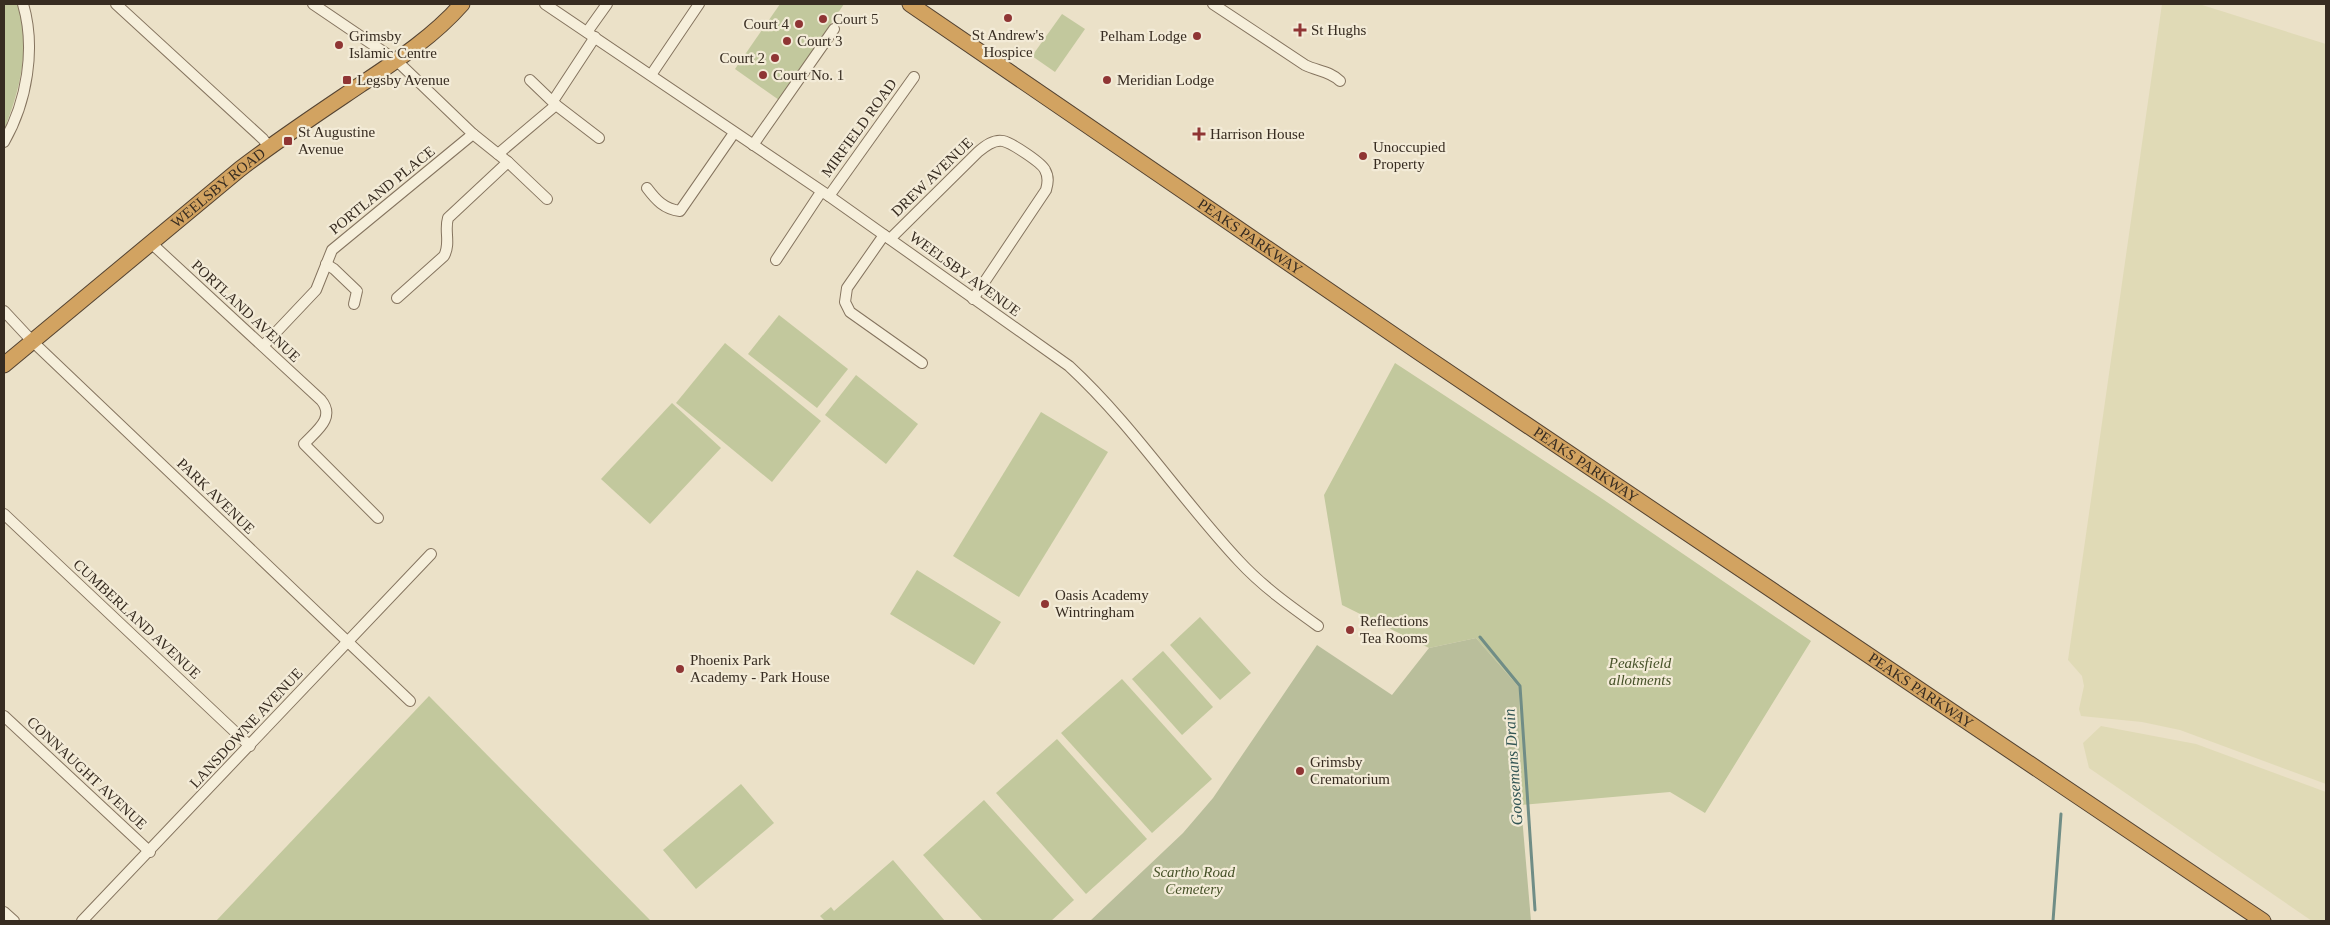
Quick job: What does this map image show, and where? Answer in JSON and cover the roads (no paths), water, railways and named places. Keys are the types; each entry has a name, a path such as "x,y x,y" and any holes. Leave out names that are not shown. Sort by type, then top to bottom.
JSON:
{"highway":[{"name":"WEELSBY ROAD","path":"4,365 269,147 397,60 429,36 462,4"},
{"name":"PEAKS PARKWAY","path":"910,4 1420,353 2263,921"}],"street":[{"path":"4,142 17,113 25,80 29,49 26,16 22,4"},
{"path":"116,4 249,125 269,147"},
{"path":"313,4 397,60 474,134 508,162 547,199"},
{"name":"WEELSBY AVENUE","path":"545,4 825,194 1069,366 1098,393 1239,561 1271,591 1318,626"},
{"path":"498,154 554,103 607,4"},
{"path":"651,75 699,4"},
{"path":"1214,4 1305,65 1316,71 1333,74 1340,81"},
{"path":"753,145 834,29"},
{"name":"MIRFIELD ROAD","path":"776,260 914,77"},
{"path":"530,81 554,103 599,138"},
{"path":"647,188 658,202 673,210 680,210 734,133"},
{"name":"PORTLAND PLACE","path":"263,346 316,290 332,250 474,134"},
{"name":"DREW AVENUE","path":"922,363 850,312 845,302 847,288 887,237 978,152 994,142 1002,140 1042,165 1048,176 1046,190 973,299"},
{"path":"398,298 444,256 448,249 445,229 448,218 508,162"},
{"name":"PORTLAND AVENUE","path":"151,243 321,400 328,410 325,422 304,444 378,518"},
{"path":"326,264 357,291 354,304"},
{"name":"PARK AVENUE","path":"4,311 32,341 410,701"},
{"name":"CUMBERLAND AVENUE","path":"4,514 250,746"},
{"name":"LANSDOWNE AVENUE","path":"82,921 150,852 431,554"},
{"name":"CONNAUGHT AVENUE","path":"4,716 150,852"},
{"path":"4,912 14,921"}],"waterway":[{"name":"Goosemans Drain","path":"1480,637 1520,686 1535,910"},
{"path":"2053,921 2061,814"}],"place":[{"name":"St Andrew's Hospice","path":"1008,18"},
{"name":"Court 5","path":"823,19"},
{"name":"Court 4","path":"799,24"},
{"name":"St Hughs","path":"1300,30"},
{"name":"Pelham Lodge","path":"1197,36"},
{"name":"Court 3","path":"787,41"},
{"name":"Grimsby Islamic Centre","path":"339,45"},
{"name":"Court 2","path":"775,58"},
{"name":"Court No. 1","path":"763,75"},
{"name":"Legsby Avenue","path":"347,80"},
{"name":"Meridian Lodge","path":"1107,80"},
{"name":"Harrison House","path":"1199,134"},
{"name":"St Augustine Avenue","path":"288,141"},
{"name":"Unoccupied Property","path":"1363,156"},
{"name":"Oasis Academy Wintringham","path":"1045,604"},
{"name":"Reflections Tea Rooms","path":"1350,630"},
{"name":"Phoenix Park Academy - Park House","path":"680,669"},
{"name":"Grimsby Crematorium","path":"1300,771"}],"park label":[{"name":"Peaksfield allotments","path":"1640,672"},
{"name":"Scartho Road Cemetery","path":"1194,880"}]}
